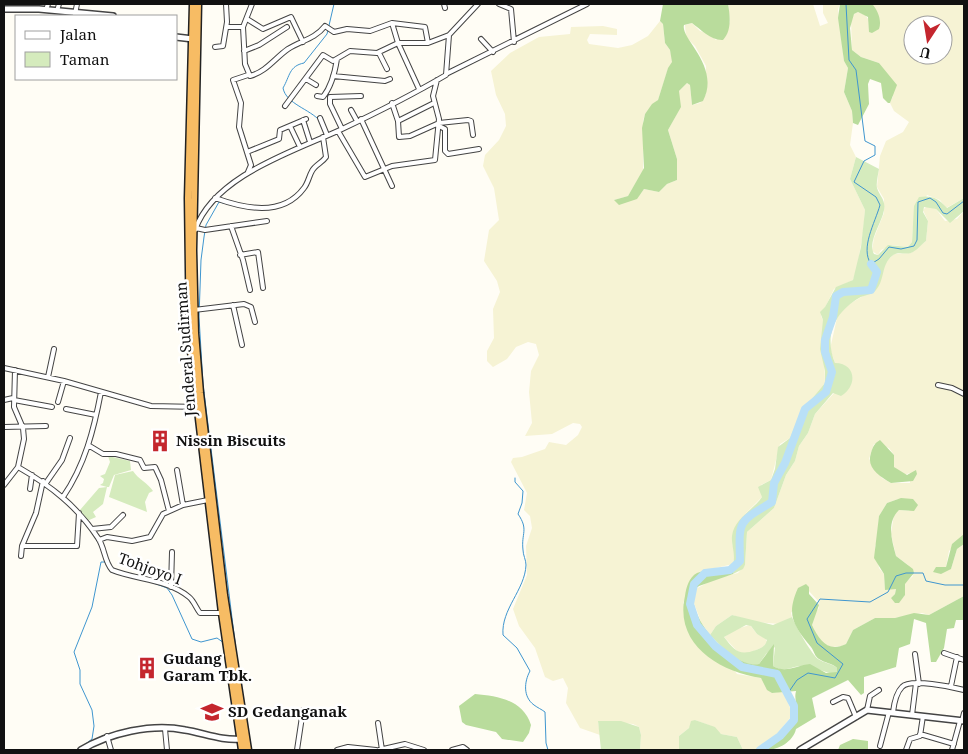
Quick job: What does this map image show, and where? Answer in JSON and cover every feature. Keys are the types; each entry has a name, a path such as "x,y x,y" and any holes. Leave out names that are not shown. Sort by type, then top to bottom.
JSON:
{"highway":[{"name":"Jenderal Sudirman","path":"193,4 189,39 188,260 190,343 243,738 242,750"},
{"name":"Jenderal Sudirman","path":"198,4 194,310 199,407 208,500 215,536 222,613 226,621"},
{"name":"Jenderal Sudirman","path":"243,738 248,750"}],"street":[{"path":"57,11 59,4"},
{"path":"75,14 77,4"},
{"path":"215,47 223,47 227,27 226,4"},
{"path":"248,75 243,27 252,4"},
{"path":"285,106 323,56 330,61 337,59 350,50 378,53 398,43 428,43 449,35 478,4"},
{"path":"499,4 511,9 514,42"},
{"path":"194,231 215,198 247,174 310,142 340,130 446,74 514,42 587,4"},
{"path":"4,9 47,7 57,11 94,15"},
{"path":"247,19 263,29 292,17 303,42"},
{"path":"247,174 251,165 239,127 241,103 233,80 256,74 287,50 328,27 334,32 347,29 370,31 392,23 425,27 428,43"},
{"path":"392,23 398,43 419,89"},
{"path":"227,27 243,27"},
{"path":"244,51 259,45 287,28"},
{"path":"446,74 449,35"},
{"path":"178,37 189,39"},
{"path":"481,39 493,52"},
{"path":"378,53 387,68"},
{"path":"317,96 322,98 324,96 333,76 337,59"},
{"path":"333,76 390,79"},
{"path":"306,79 316,85"},
{"path":"361,96 330,97 330,104 340,130 364,177 392,166 435,160 439,124 433,96 437,80"},
{"path":"392,103 398,121 397,135 401,138 439,124 470,120 473,135"},
{"path":"398,121 434,103"},
{"path":"351,110 359,120 392,186"},
{"path":"215,198 239,206 261,209 271,208 287,201 304,189 314,168 326,158 325,136 320,118"},
{"path":"247,152 279,139 280,130 304,120 310,142"},
{"path":"439,124 445,129 445,151 448,154 479,149"},
{"path":"290,126 300,147"},
{"path":"194,231 267,221"},
{"path":"231,226 250,290"},
{"path":"240,255 258,252 263,288"},
{"path":"233,305 242,345"},
{"path":"194,310 249,305 255,322"},
{"path":"48,377 54,349"},
{"path":"4,368 64,381 151,406 199,407"},
{"path":"4,485 18,467 24,438 23,428 15,412 15,370"},
{"path":"58,402 64,381"},
{"path":"938,385 952,388 964,394"},
{"path":"63,496 72,482 88,445 101,392"},
{"path":"4,400 14,399 52,407"},
{"path":"66,409 96,416"},
{"path":"4,427 46,426"},
{"path":"21,556 22,546 36,513 44,482 62,460 70,438"},
{"path":"88,445 104,454 112,453 140,460 142,467 156,468 169,511"},
{"name":"Tohjoyo I","path":"18,467 32,474 63,496 79,513 100,540 112,570 145,578 170,587 190,598 200,613 222,613"},
{"path":"177,470 183,505"},
{"path":"30,489 32,474"},
{"path":"100,540 108,537 132,541 150,537 161,516 183,505 208,500"},
{"path":"22,546 77,546 79,513"},
{"path":"92,529 111,527 123,515"},
{"path":"170,587 172,552"},
{"path":"944,653 964,660"},
{"path":"912,715 917,684 915,654"},
{"path":"951,686 957,657"},
{"path":"880,746 891,712 902,687 907,684 917,684 951,686 964,690"},
{"path":"867,710 870,696 879,690"},
{"path":"834,702 844,697 848,698 856,717"},
{"path":"297,750 303,710"},
{"path":"800,750 867,710 962,721"},
{"path":"952,750 964,712"},
{"path":"906,750 910,739 919,737 923,716"},
{"path":"378,723 379,750"},
{"path":"81,750 108,736 165,729 185,730 220,738 243,738"},
{"path":"165,729 167,750"},
{"path":"920,734 954,744"},
{"path":"108,736 111,750"},
{"path":"337,750 348,748 379,750 405,744 424,750"},
{"path":"452,750 463,747 467,750"}],"shaded area":[{"path":"728,4 813,4 820,26 828,23 823,13 823,4 840,4 838,9 844,61 848,68 844,92 852,111 853,123 850,145 856,157 850,179 865,210 863,233 853,280 834,289 821,316 823,320 825,383 800,413 790,438 780,444 771,480 761,485 762,497 746,513 732,543 735,554 733,564 699,572 683,603 737,674 761,678 772,693 784,691 790,708 790,718 777,734 755,750 743,750 737,737 721,734 711,726 695,720 679,736 679,750 640,750 641,735 639,727 633,724 598,722 600,735 580,728 566,703 568,688 563,678 553,681 545,677 535,648 519,626 513,609 527,575 526,546 532,528 530,516 524,510 527,493 511,462 513,458 545,449 549,442 566,445 578,435 582,427 580,424 573,423 552,434 525,436 532,423 529,392 531,371 539,355 536,344 528,342 516,347 507,359 493,367 487,361 487,351 494,338 493,309 500,292 497,281 484,261 489,230 499,220 494,188 483,166 485,155 499,140 506,126 505,114 496,95 491,71 510,53 539,37 570,34 571,27 603,26 617,29 617,35 590,34 587,40 589,44 618,48 632,45 648,36 660,21 663,24 665,43 670,50 673,62 668,69 658,100 645,114 643,121 643,171 628,196 614,200 636,199 644,189 659,192 667,184 677,180 677,159 668,130 679,110 679,91 687,83 690,85 692,105 700,103 706,94 706,66 695,46 686,37 685,25 692,23 700,31 710,34 716,40 730,22"},
{"path":"872,4 964,4 964,198 946,208 940,200 927,195 913,226 912,242 908,247 892,245 881,250 878,255 872,251 874,238 884,213 884,199 877,187 880,156 886,141 903,132 909,122 894,111 890,103 893,96 879,63 861,57 852,50 851,20 854,14 858,12 865,15 869,20 868,28"},
{"path":"927,206 936,209 945,221 957,219 964,211 964,535 949,551 946,567 951,569 957,549 964,544 964,596 929,615 922,613 895,618 875,618 853,630 846,644 842,646 831,647 823,644 817,635 812,625 814,614 819,608 818,601 808,590 791,613 792,617 779,624 755,622 732,615 716,626 710,635 701,622 692,598 694,590 714,579 738,573 745,565 747,532 774,508 786,475 795,461 799,446 808,433 815,414 835,392 835,363 830,349 837,318 844,307 874,292 886,262 894,254 911,253 926,241 928,221 923,210","holes":["874,444 889,448 894,455 894,467 904,475 910,473 910,483 891,483 882,478 869,459","898,499 910,511 899,510 894,514 891,534 896,556 908,565 913,576 905,583 904,597 891,598 895,594 896,589 885,589 884,574 879,568 875,546 878,540 879,516 887,503"]},
{"path":"750,625 757,634 765,637 767,642 763,647 747,654 739,653 724,637 736,629"}],"green space":[{"path":"663,4 728,4 729,28 723,40 719,40 706,34 692,23 684,25 684,31 704,65 707,76 707,88 703,101 692,105 690,85 687,83 679,91 681,107 668,130 677,159 677,180 667,184 659,192 644,189 637,199 619,205 614,200 628,196 644,168 642,128 645,114 652,104 658,100 668,68 672,62 670,50 665,43 663,24 660,21"},
{"path":"840,4 872,4 874,6 880,19 879,29 872,33 869,32 868,17 858,12 854,14 850,28 852,50 861,57 879,63 897,85 890,103 888,103 883,98 881,83 870,79 868,84 869,104 858,125 853,123 852,111 844,92 848,68 844,61 838,18"},
{"path":"856,157 879,169 877,188 884,207 883,215 872,244 874,254 878,255 888,245 908,247 912,242 914,206 919,197 928,196 934,198 947,208 964,198 964,211 950,223 936,209 924,207 923,212 928,221 926,241 911,253 892,256 886,264 881,282 876,290 850,304 838,318 831,335 832,353 835,363 842,364 851,371 852,381 850,387 841,396 833,393 815,414 808,433 799,446 795,461 786,475 774,508 747,532 745,565 743,569 733,574 734,570 728,567 733,564 734,560 733,530 762,497 758,487 771,480 775,469 778,447 790,438 800,413 825,383 825,371 820,349 823,320 820,312 825,307 836,287 853,280 861,247 865,210 850,179"},
{"path":"880,440 894,455 894,467 907,475 916,470 917,474 913,481 891,483 875,471 870,463 870,458 873,447"},
{"path":"108,456 130,461 131,470 114,475 109,487 100,485 104,479 100,476 105,474 110,462"},
{"path":"133,471 153,491 149,493 145,502 147,512 109,497 115,475"},
{"path":"107,487 103,504 93,512 96,517 87,521 80,510 99,488"},
{"path":"901,498 913,499 918,505 914,511 899,510 892,520 891,532 896,556 913,569 914,573 905,584 905,595 899,603 895,603 891,598 895,594 896,589 885,590 884,574 874,558 879,516 887,503"},
{"path":"964,534 964,544 957,549 951,569 941,574 933,572 936,567 946,567 952,544"},
{"path":"728,567 734,570 733,574 699,586 694,590 693,601 697,614 713,639 724,650 748,663 759,664 774,644 773,666 787,669 810,664 826,673 837,672 835,666 816,657 793,619 792,606 794,597 798,588 806,584 809,587 809,594 819,605 812,625 821,640 829,646 834,647 846,644 853,630 875,618 895,618 914,613 929,615 964,596 964,620 956,620 954,628 947,629 944,648 936,662 931,662 926,623 914,619 910,644 899,648 896,667 864,677 864,693 861,695 848,680 812,698 816,717 796,729 792,738 784,744 775,749 766,750 791,728 797,710 796,691 772,693 767,690 761,678 745,675 716,662 703,653 693,641 686,628 683,613 685,593 690,580 697,573"},
{"path":"732,615 773,625 792,617 815,656 837,668 837,673 805,666 777,668 773,666 775,647 766,654 759,664 744,663 731,656 710,635 716,626","holes":["746,625 751,626 757,634 767,640 762,647 756,650 750,652 738,651 724,637"]},
{"path":"475,694 501,698 522,710 531,725 529,733 523,742 502,739 496,732 466,725 462,722 459,706"},
{"path":"695,720 715,727 721,734 737,737 743,750 679,750 679,736 689,728 691,721"},
{"path":"598,721 621,721 639,727 641,735 640,750 601,750"},
{"path":"853,739 868,741 868,750 838,750 840,745"}],"waterway":[{"path":"320,121 293,102 285,94 283,88 290,72 295,66 304,63 327,34 334,4"},
{"path":"846,4 849,60 856,70 865,141 875,146 875,155 864,161 854,182 876,197 880,205 868,243 867,251 871,264 879,259 889,247 901,249 914,246 917,240 918,202 930,198 936,202 943,213 947,214 964,201"},
{"path":"235,642 203,384 199,317 201,260 206,225 219,202 241,207"},
{"path":"267,209 280,207"},
{"path":"760,750 780,736 794,720 794,706 777,674 742,667 715,646 697,625 690,604 694,584 705,573 730,570 740,561 740,530 743,524 752,514 772,502 774,483 785,463 805,409 826,392 832,372 825,352 825,340 833,317 836,296 843,292 871,290 877,272 871,264"},
{"path":"515,478 515,482 523,491 522,503 518,514 524,528 523,552 526,565 522,583 509,608 503,626 503,635 517,648 530,671 526,684 526,694 530,702 545,712 548,750"},
{"path":"83,746 92,739 94,726 92,710 80,684 80,670 74,652 92,607 101,562 105,562 111,572 126,576"},
{"path":"788,693 797,680 808,673 835,678 843,664 817,643 807,619 820,599 870,602 888,592 896,576 906,573 923,573 926,581 945,585 964,585"},
{"path":"151,582 167,588 192,639 201,642 217,638 224,643"}],"place":[{"name":"Nissin Biscuits","path":"160,441"},
{"name":"Gudang Garam Tbk.","path":"147,668"},
{"name":"SD Gedanganak","path":"212,712"}]}
